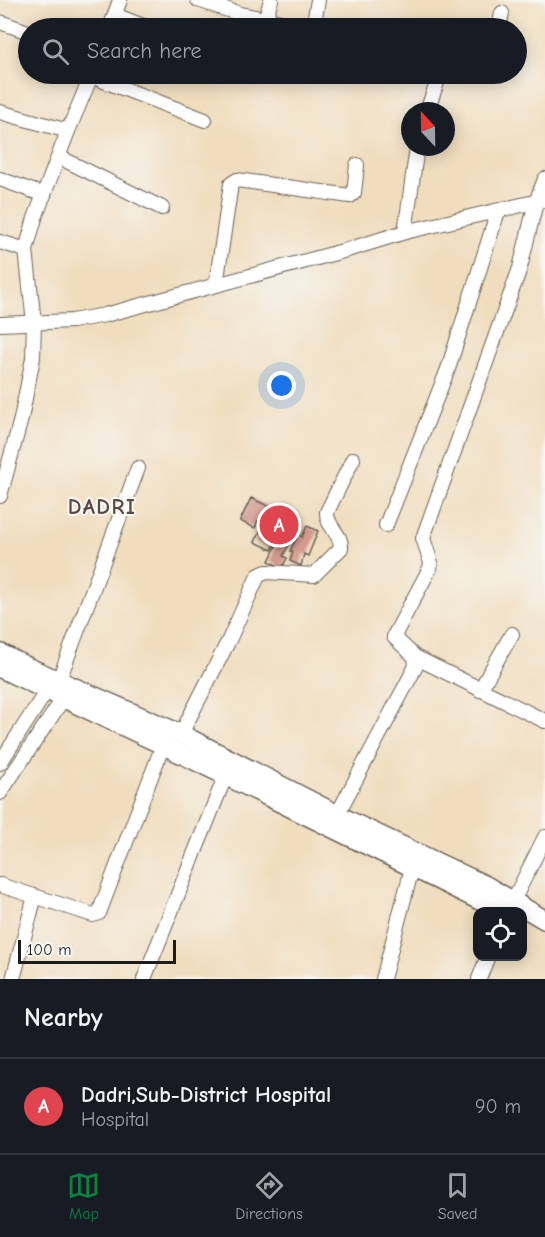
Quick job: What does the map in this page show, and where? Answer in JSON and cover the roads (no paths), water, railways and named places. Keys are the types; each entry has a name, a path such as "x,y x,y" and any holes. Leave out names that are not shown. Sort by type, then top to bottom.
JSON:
{"main road":[{"path":"0,653 58,688 163,745 228,768 338,813 357,825 487,886 508,906"},
{"path":"0,668 181,734 228,768 412,868 545,920"},
{"path":"527,923 545,932"}],"street":[{"path":"114,18 120,0"},
{"path":"198,0 258,18"},
{"path":"266,18 271,0"},
{"path":"315,18 318,0"},
{"path":"501,18 502,13"},
{"path":"0,22 18,28"},
{"path":"0,496 3,476 29,387 33,358 33,323 26,250 44,195 88,84"},
{"path":"115,84 205,120"},
{"path":"430,102 436,84"},
{"path":"0,112 68,131"},
{"path":"405,232 416,156"},
{"path":"59,157 162,208"},
{"path":"216,285 233,182 237,180 350,196 354,193 357,165"},
{"path":"0,179 44,195"},
{"path":"545,179 541,201 520,268 423,538 431,563 430,568 394,638 415,657 545,721"},
{"path":"0,324 72,321 105,315 405,232 541,201"},
{"path":"386,525 448,369 498,211"},
{"path":"0,242 26,250"},
{"path":"181,734 229,640 258,576 266,572 314,575 342,548 340,538 326,519 327,512 353,459"},
{"path":"0,793 58,688 138,468"},
{"path":"480,690 512,634"},
{"path":"338,813 416,666 415,657"},
{"path":"0,763 58,688"},
{"path":"0,885 93,915 99,913 163,745"},
{"path":"144,979 228,768"},
{"path":"508,906 545,837"},
{"path":"383,979 412,868"},
{"path":"13,979 35,896"},
{"path":"479,979 486,961"}],"place":[{"name":"Dadri,Sub-District Hospital","path":"279,525"}],"district":[{"name":"DADRI","path":"102,506"}]}
